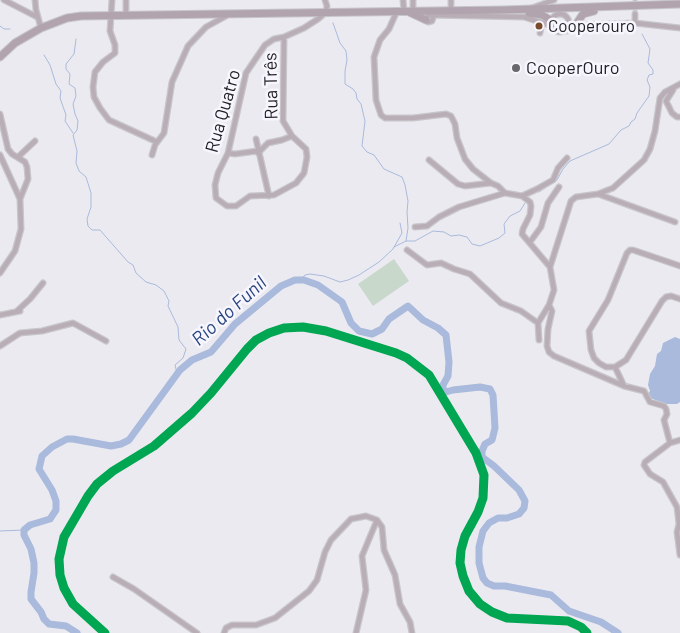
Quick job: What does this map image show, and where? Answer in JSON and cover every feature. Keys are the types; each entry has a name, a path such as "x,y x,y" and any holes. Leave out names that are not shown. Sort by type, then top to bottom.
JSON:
{"main road":[{"path":"0,57 15,43 41,28 67,18 111,15 503,10 680,4"},
{"path":"577,23 583,14 617,7"},
{"path":"537,18 559,8"},
{"path":"405,10 430,18"},
{"path":"503,10 550,22"}],"street":[{"path":"4,0 37,17"},
{"path":"112,0 110,31 115,53 103,62 95,72 94,97 109,120 157,142"},
{"path":"126,0 126,15"},
{"path":"325,0 326,12"},
{"path":"403,0 405,10"},
{"path":"413,0 380,40 374,60 376,100 381,115 385,118 413,118 446,114 451,116 456,124 457,138 465,158 473,169 505,193"},
{"path":"451,0 451,10"},
{"path":"528,9 554,0"},
{"path":"34,1 41,28"},
{"name":"Rua Quatro","path":"269,196 250,196 233,207 217,200 215,192 216,179 228,153 240,95 248,69 265,45 318,19 326,12"},
{"path":"152,154 157,142 164,133 172,82 188,46 216,20 232,13"},
{"path":"587,25 556,32 550,22 555,16 561,14 567,17 569,21 587,25 635,24 680,28"},
{"path":"583,14 587,25"},
{"path":"635,14 635,24"},
{"path":"430,18 440,16 537,18 541,27 540,33"},
{"path":"566,31 569,21"},
{"name":"Rua Três","path":"269,196 279,193 296,183 304,173 307,157 306,149 292,136 284,125 282,112 284,37"},
{"path":"678,85 666,101 672,113 680,117"},
{"path":"539,340 538,323 549,305 554,290 550,267 570,201 576,197 598,194 613,188 644,160 650,149 655,131 660,98 665,92 678,85"},
{"path":"0,114 7,147 10,152 26,164 28,174 20,199 20,236 14,252 0,273"},
{"path":"228,153 258,152 268,143 292,136"},
{"path":"256,139 269,196"},
{"path":"18,157 35,141"},
{"path":"0,155 20,199"},
{"path":"522,196 553,180 558,168 567,158"},
{"path":"429,160 458,184 465,186 490,183"},
{"path":"530,242 541,227 548,202 559,187"},
{"path":"415,226 427,226 439,217 459,207 505,193 522,196 530,202 531,206 530,215 522,234 550,267"},
{"path":"598,194 675,222"},
{"path":"407,250 427,265 441,262 470,274 501,303 521,311 538,323"},
{"path":"680,266 633,250 626,253 608,300 589,331 594,358 606,367 615,367 626,360 662,301 666,297 671,296 680,299"},
{"path":"0,315 19,311 43,283"},
{"path":"549,305 552,311 547,346 550,354 624,386 644,391 650,402 664,406 667,414 664,420 670,443"},
{"path":"0,346 20,333 42,331 73,323 106,341"},
{"path":"615,367 624,386"},
{"path":"680,440 670,443 645,462 644,465 650,474 663,482 677,507 678,524 676,532 680,555"},
{"path":"224,633 226,628 232,625 259,624 282,613 313,587 320,572 327,546 344,525 351,519 360,516 377,520 382,527 384,550 395,576 400,604 410,622 412,633"},
{"path":"356,633 366,590 362,556 377,520"},
{"path":"113,578 197,633"}],"green space":[{"path":"394,259 409,281 373,306 358,284"}],"water":[{"path":"675,337 680,339 680,402 677,404 666,404 650,398 648,385 657,354 661,351 663,343"}],"waterway":[{"path":"333,23 340,43 346,51 345,84 353,89 361,104 365,121 362,146 367,152 374,155 384,169 402,177 405,185 408,201 406,241"},
{"path":"0,26 4,29 10,29"},
{"path":"539,192 557,180 570,161 609,144 621,130 629,126 635,119 649,96 650,87 647,80 649,75 653,74 653,70 648,63 650,49 642,34"},
{"path":"76,39 74,54 66,64 66,69 70,74 69,84 75,88 76,96 73,104 78,121 77,130 73,135 77,151 76,163 79,171 86,177 91,193 91,207 87,219 88,226 92,230 100,230 128,262 133,265 136,273 146,282 156,285 164,291 169,301 168,306 178,327 179,340 186,349 183,358 175,365 177,373"},
{"path":"44,55 50,65 56,84 61,91 60,98 66,115 65,121 73,133"},
{"path":"394,247 406,241 415,241 433,231 444,232 451,236 467,237 472,244 480,246 499,238 505,233 504,224 510,216 520,211 525,203"},
{"path":"300,280 305,275 310,274 324,276 340,282 359,275 379,262 393,249 402,233 400,223"},
{"name":"Rio do Funil","path":"77,633 66,626 49,624 31,599 34,563 24,530 30,525 50,519 56,510 56,501 52,490 39,469 42,456 52,447 67,439 111,446 129,440 180,370 192,360 211,352 235,324 281,286 295,280 304,280 318,285 342,302 351,323 359,331 372,334 382,329 389,319 408,306 423,320 446,335 449,362 448,376 443,389 446,392 480,387 490,389 493,395 495,428 492,440 485,444 482,457 519,490 525,501 524,508 519,514 507,518 498,518 489,523 483,531 479,547 479,563 483,578 487,583 494,586 505,586 551,595 569,611 601,622 618,633"},
{"path":"0,531 24,530"}],"tunnel":[{"path":"635,0 635,14"}],"transit line":[{"path":"105,633 73,604 64,588 60,575 59,559 64,537 88,496 97,484 113,471 154,446 192,413 256,340 284,328 303,327 326,331 396,353 407,358 429,375 476,453 484,475 483,498 465,536 461,550 460,563 469,591 480,604 492,612 507,618 568,621 581,627 587,633"}],"place":[{"name":"Cooperouro","path":"539,26"},
{"name":"CooperOuro","path":"516,68"}]}
